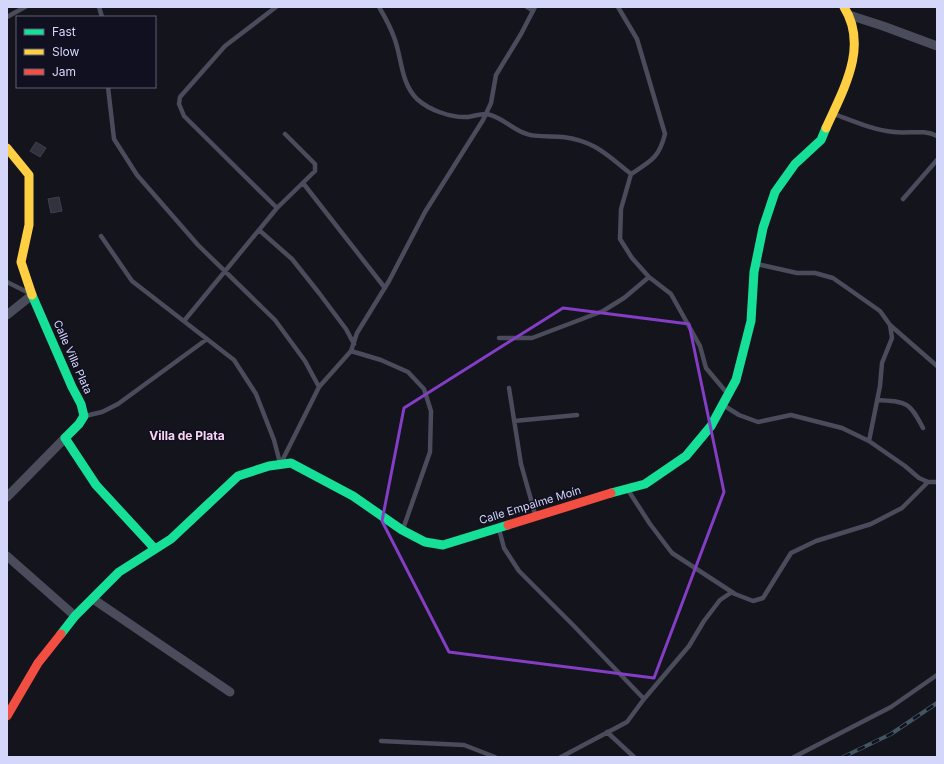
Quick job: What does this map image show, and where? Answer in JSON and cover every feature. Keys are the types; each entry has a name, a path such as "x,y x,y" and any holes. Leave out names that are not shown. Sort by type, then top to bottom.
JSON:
{"street":[{"path":"847,11 937,46"},
{"name":"Calle Empalme Moín","path":"7,716 38,663 76,616 94,599 118,572 171,540 238,476 269,466 291,463 353,496 402,530 425,542 443,545 498,527 645,484 686,456 712,426 736,380 751,321 754,272 763,228 775,192 795,164 821,140 846,84 854,56 855,34 847,11"},
{"name":"Calle Villa Plata","path":"7,148 29,175 29,225 21,262 32,295 72,387 81,404 84,416"},
{"path":"7,316 32,295"},
{"path":"7,497 79,424 84,416"},
{"path":"65,438 96,485 155,550"},
{"path":"7,556 76,616"},
{"path":"94,599 230,692"}],"lane":[{"path":"7,17 25,7"},
{"path":"276,7 225,46 180,97 179,104 184,116 277,208"},
{"path":"379,7 388,21 395,40 409,89 418,100 434,110 452,116 467,117 486,114 499,118 527,135 574,138 597,146 631,174"},
{"path":"280,464 319,387 352,351 357,333 384,288 425,212 486,114 491,103 496,74 534,9 527,7"},
{"path":"618,7 637,39 665,134 662,148 652,160 631,174 621,209 620,238 632,258 649,277 671,294 700,346 706,368 728,395"},
{"path":"108,88 114,140 137,175 198,245 275,320 305,361 319,387"},
{"path":"833,113 880,130 895,133 915,132 933,134 937,136"},
{"path":"184,321 277,208 315,170 315,164 285,134"},
{"path":"903,199 937,160"},
{"path":"303,183 384,288"},
{"path":"259,230 292,259 341,323 354,344"},
{"path":"101,236 132,281 234,360 256,394 274,440 280,464"},
{"path":"756,263 797,273 815,272 833,278 880,311 890,325 937,366"},
{"path":"499,338 532,338 603,311 624,298 649,277"},
{"path":"7,282 32,295"},
{"path":"869,441 878,400 882,363 892,338 890,325"},
{"path":"84,416 102,412 118,404 208,339"},
{"path":"352,351 381,360 408,372 424,389 431,411 430,452 402,530"},
{"path":"509,388 520,464 536,516"},
{"path":"878,400 897,401 908,404 916,414 923,428"},
{"path":"723,405 739,416 758,422 791,415 842,428 869,441 905,466 919,478 928,482 937,482"},
{"path":"514,421 577,415"},
{"path":"627,489 650,524 672,553 732,592 753,601 763,598 791,553 816,541 871,524 902,508 928,482"},
{"path":"498,527 504,548 519,571 644,699"},
{"path":"561,757 627,722 644,699 689,646 704,621 720,600 732,592"},
{"path":"794,757 891,707 937,675"},
{"path":"606,732 634,757"},
{"path":"380,741 464,745 495,757"}],"highlighted area":[{"path":"563,308 689,324 724,492 654,678 449,652 382,521 404,408"}],"building":[{"path":"36,142 46,148 40,157 30,151"},
{"path":"59,197 62,211 51,213 48,199"}],"railway":[{"path":"843,757 891,734 937,703"}],"traffic: fast":[{"path":"611,493 645,484 686,456 711,426 736,380 751,321 754,272 763,228 775,192 795,164 821,140 826,128"},
{"path":"32,295 72,387 81,404 84,416 79,424 65,438 96,485 155,549"},
{"path":"61,634 75,616 119,572 171,539 238,476 269,466 291,463 353,496 402,530 425,542 443,545 508,525"}],"traffic: slow":[{"path":"826,128 846,84 854,53 854,37 851,22 844,7"},
{"path":"7,148 29,175 29,225 21,262 32,295"}],"traffic: jam":[{"path":"508,525 611,493"},
{"path":"7,716 38,663 61,634"}],"district":[{"name":"Villa de Plata","path":"187,435"}]}
